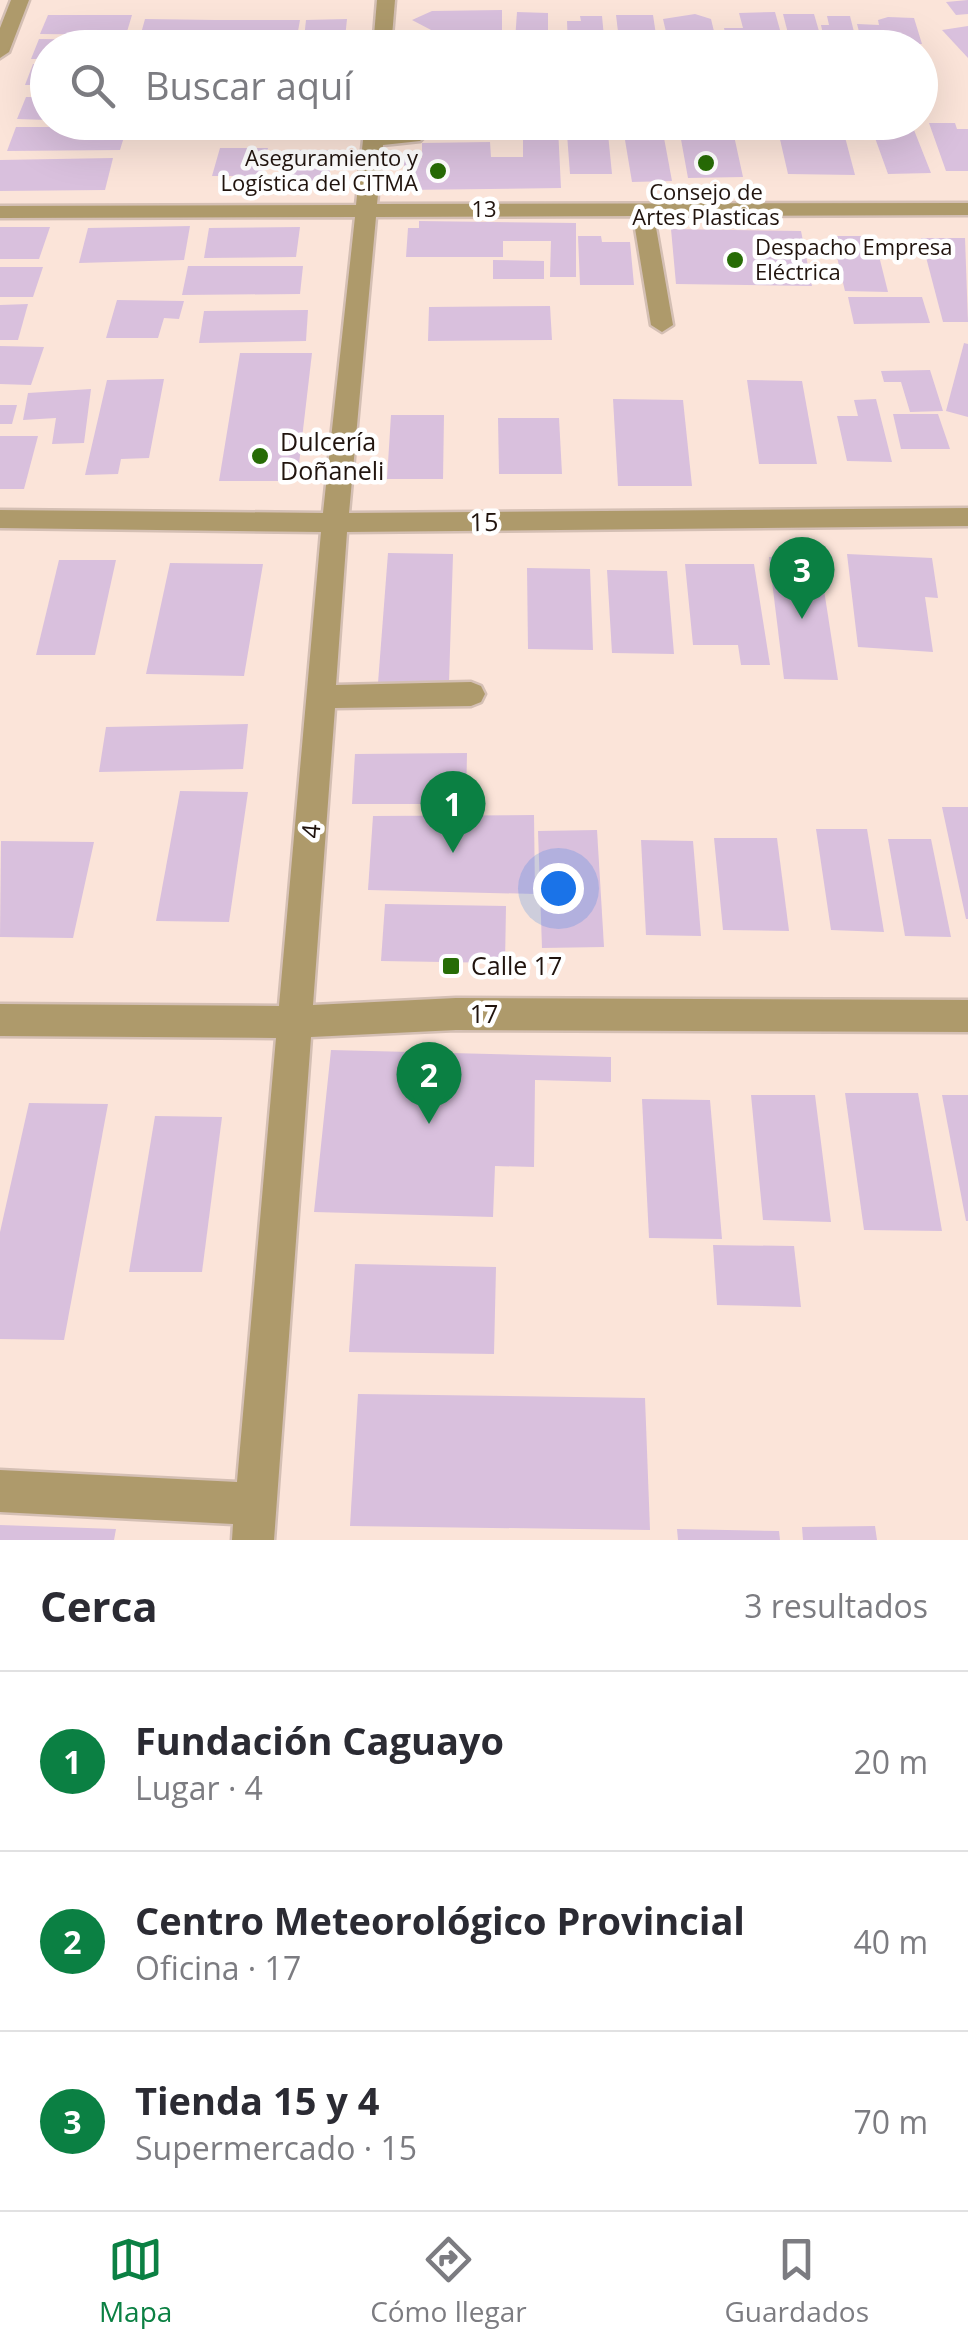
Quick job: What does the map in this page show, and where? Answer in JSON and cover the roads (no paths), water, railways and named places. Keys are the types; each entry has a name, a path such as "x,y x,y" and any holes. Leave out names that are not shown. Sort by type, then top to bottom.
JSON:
{"street":[{"path":"0,52 20,0"},
{"path":"384,30 386,0"},
{"name":"4","path":"254,1522 335,524 374,140"},
{"name":"13","path":"0,212 968,209"},
{"path":"642,210 662,325"},
{"name":"15","path":"0,519 335,524 968,516"},
{"path":"323,697 470,694"},
{"name":"17","path":"0,1020 294,1022 456,1014 968,1016"},
{"path":"0,1491 254,1522"}],"place":[{"name":"Consejo de Artes Plasticas","path":"706,163"},
{"name":"Aseguramiento y Logística del CITMA","path":"438,171"},
{"name":"Despacho Empresa Eléctrica","path":"735,260"},
{"name":"Dulcería Doñaneli","path":"260,456"},
{"name":"Tienda 15 y 4","path":"802,619"},
{"name":"Fundación Caguayo","path":"453,853"},
{"name":"Calle 17","path":"451,966"},
{"name":"Centro Meteorológico Provincial","path":"429,1124"}]}
